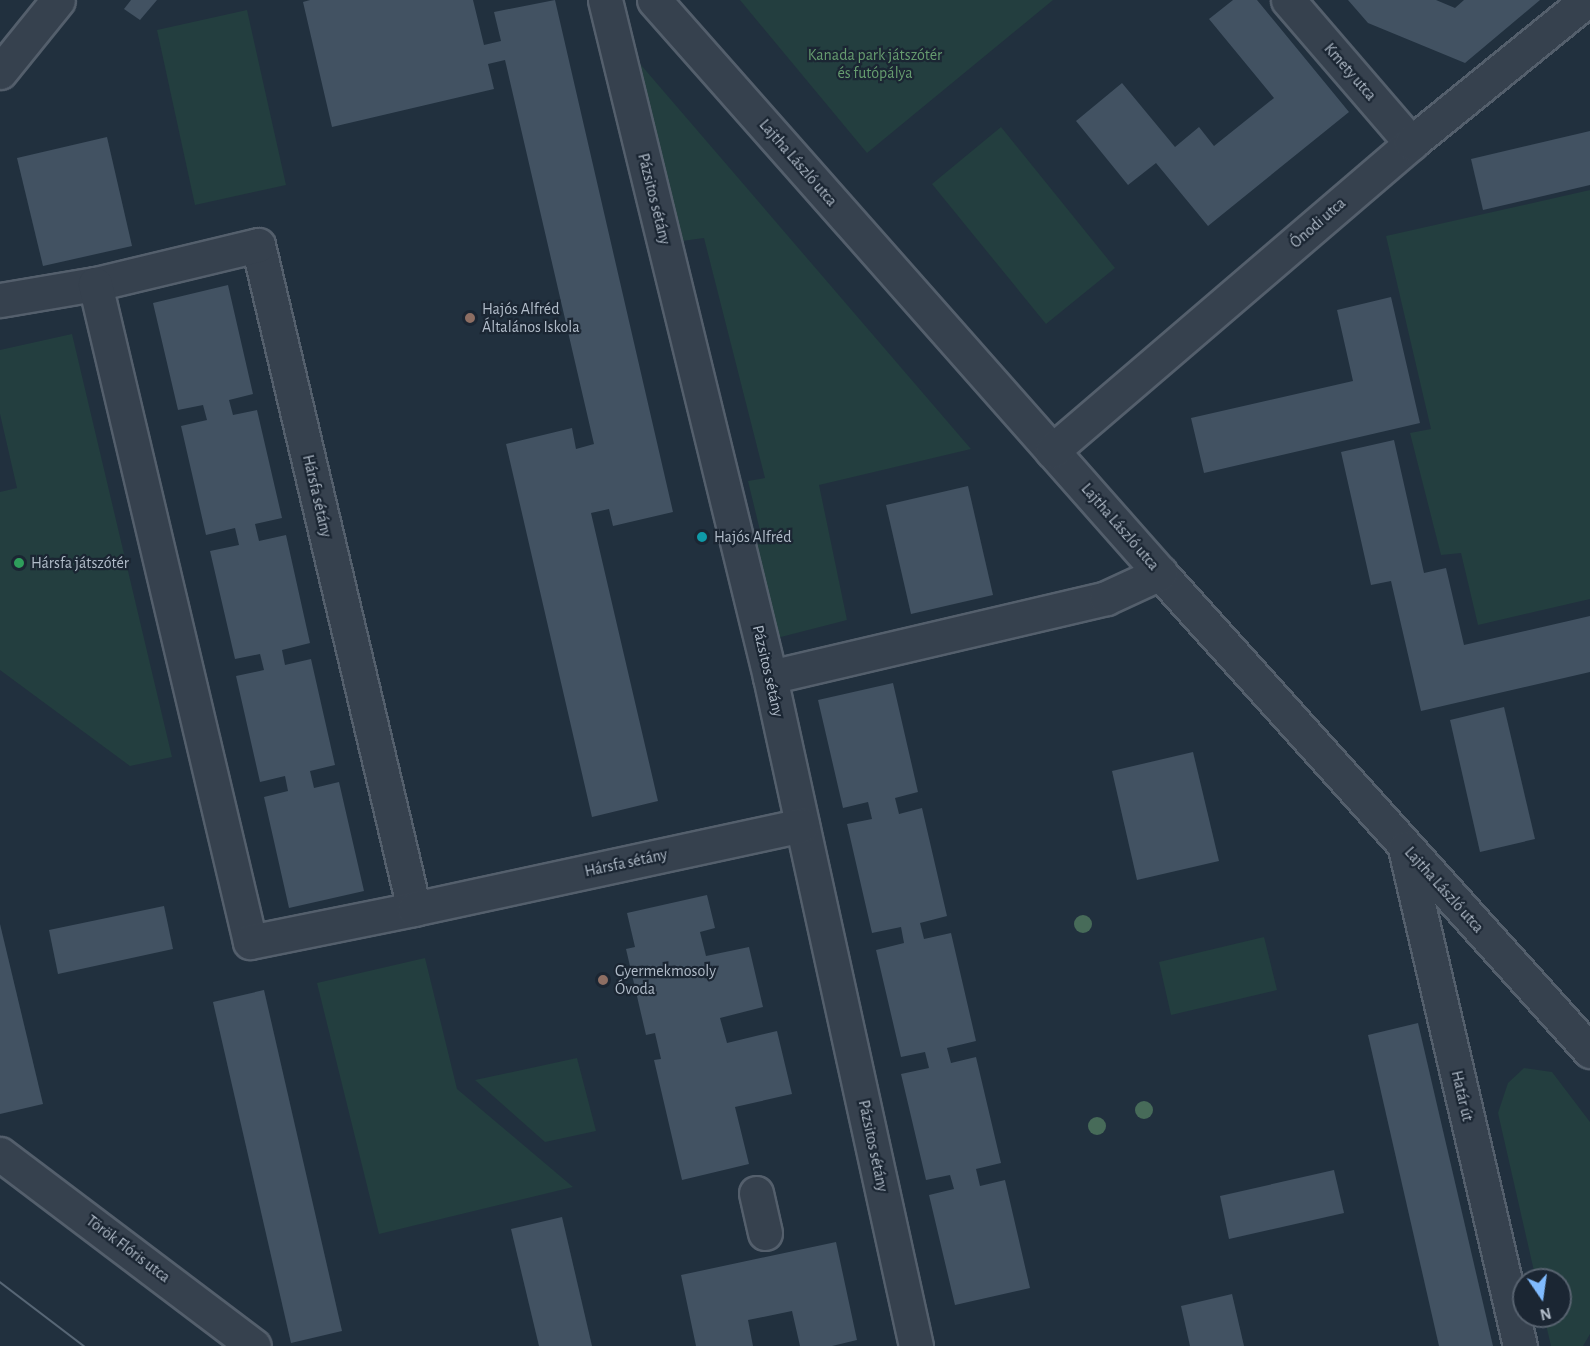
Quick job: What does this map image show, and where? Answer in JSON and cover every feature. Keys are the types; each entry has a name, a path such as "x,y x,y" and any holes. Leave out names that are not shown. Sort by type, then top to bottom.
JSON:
{"street":[{"path":"0,72 57,0"},
{"name":"Pázsitos sétány","path":"605,0 770,677 916,1346"},
{"name":"Lajtha László utca","path":"654,0 1160,573 1590,1051"},
{"name":"Kmety utca","path":"1288,0 1411,143"},
{"name":"Ónodi utca","path":"1052,451 1411,143 1587,0"},
{"name":"Hársfa sétány","path":"0,300 95,284 258,245 414,909"},
{"name":"Hársfa sétány","path":"95,284 250,942 802,825"},
{"path":"770,677 1106,598 1160,573"},
{"name":"Határ út","path":"1405,847 1520,1346"},
{"name":"Török Flóris utca","path":"0,1154 254,1346"},
{"path":"756,1192 765,1233"}],"green space":[{"name":"Kanada park játszótér és futópálya","path":"740,0 1053,0 867,153"},
{"path":"247,10 286,185 195,205 157,30"},
{"path":"635,58 971,449 819,485 847,620 773,639 751,546 763,543 748,481 765,478 704,238 682,241"},
{"path":"1001,127 1115,268 1046,324 932,184"},
{"path":"1590,190 1590,599 1478,625 1461,553 1441,555 1410,433 1431,429 1386,236"},
{"path":"72,334 172,757 130,766 0,670 0,492 17,488 0,414 0,350"},
{"path":"1264,937 1277,990 1171,1015 1159,962"},
{"path":"425,958 457,1089 573,1187 379,1234 317,983"},
{"path":"577,1058 596,1131 545,1142 475,1080"},
{"path":"1524,1068 1552,1072 1590,1122 1590,1334 1583,1346 1551,1346 1547,1328 1572,1328 1572,1268 1533,1268 1498,1113 1508,1083"}],"building":[{"path":"131,0 157,0 140,20 124,9"},
{"path":"310,0 473,0 484,45 501,41 494,12 555,0 673,512 613,526 609,509 591,513 658,801 592,817 506,444 572,428 576,449 594,444 505,60 488,64 494,89 332,127 303,2"},
{"path":"1233,0 1257,0 1349,112 1208,226 1156,163 1128,185 1076,121 1122,83 1175,147 1199,127 1214,146 1274,98 1209,19"},
{"path":"1348,0 1436,0 1455,8 1464,0 1540,0 1465,63 1368,23"},
{"path":"1590,131 1590,185 1483,210 1471,159"},
{"path":"107,137 132,246 43,266 17,158"},
{"path":"228,285 253,394 229,400 233,415 257,410 282,518 255,524 259,541 286,535 310,643 282,650 285,665 311,659 335,765 310,771 314,788 339,782 364,891 289,908 264,797 288,791 285,776 260,782 236,676 264,670 260,654 235,659 210,551 239,545 235,528 206,535 181,426 207,420 203,405 178,410 153,303"},
{"path":"1391,297 1420,423 1204,473 1191,418 1353,381 1337,310"},
{"path":"1394,440 1424,573 1446,568 1464,645 1590,616 1590,672 1421,711 1391,581 1371,585 1341,452"},
{"path":"968,486 993,595 911,614 886,505"},
{"path":"893,683 918,792 895,798 899,814 922,808 947,916 920,923 924,939 951,933 976,1041 947,1048 951,1063 976,1057 1001,1163 976,1169 980,1186 1005,1180 1030,1288 955,1305 929,1195 954,1189 950,1175 926,1180 901,1074 929,1068 925,1052 901,1057 876,950 904,943 901,927 872,933 847,824 872,819 868,802 843,808 818,700"},
{"path":"1504,707 1535,839 1480,852 1450,720"},
{"path":"1193,752 1219,861 1137,880 1112,771"},
{"path":"707,895 715,928 700,932 706,956 749,947 763,1007 720,1018 727,1043 777,1031 792,1094 735,1107 749,1164 682,1180 654,1060 661,1059 655,1033 646,1035 626,949 635,947 627,913"},
{"path":"164,906 173,949 58,974 49,930"},
{"path":"0,924 43,1104 0,1114"},
{"path":"264,990 342,1331 291,1343 213,1002"},
{"path":"1418,1023 1493,1346 1439,1346 1368,1035"},
{"path":"1334,1170 1344,1213 1229,1239 1220,1196"},
{"path":"562,1217 592,1346 539,1346 511,1229"},
{"path":"836,1242 857,1340 832,1346 800,1346 792,1311 748,1320 753,1346 696,1346 681,1275"},
{"path":"1232,1294 1244,1346 1190,1346 1181,1306"}],"tram line":[{"path":"0,1282 84,1346"}],"place":[{"name":"Hajós Alfréd Általános Iskola","path":"470,318"},
{"name":"Hajós Alfréd","path":"702,537"},
{"name":"Hársfa játszótér","path":"19,563"},
{"name":"Gyermekmosoly Óvoda","path":"603,980"}]}
